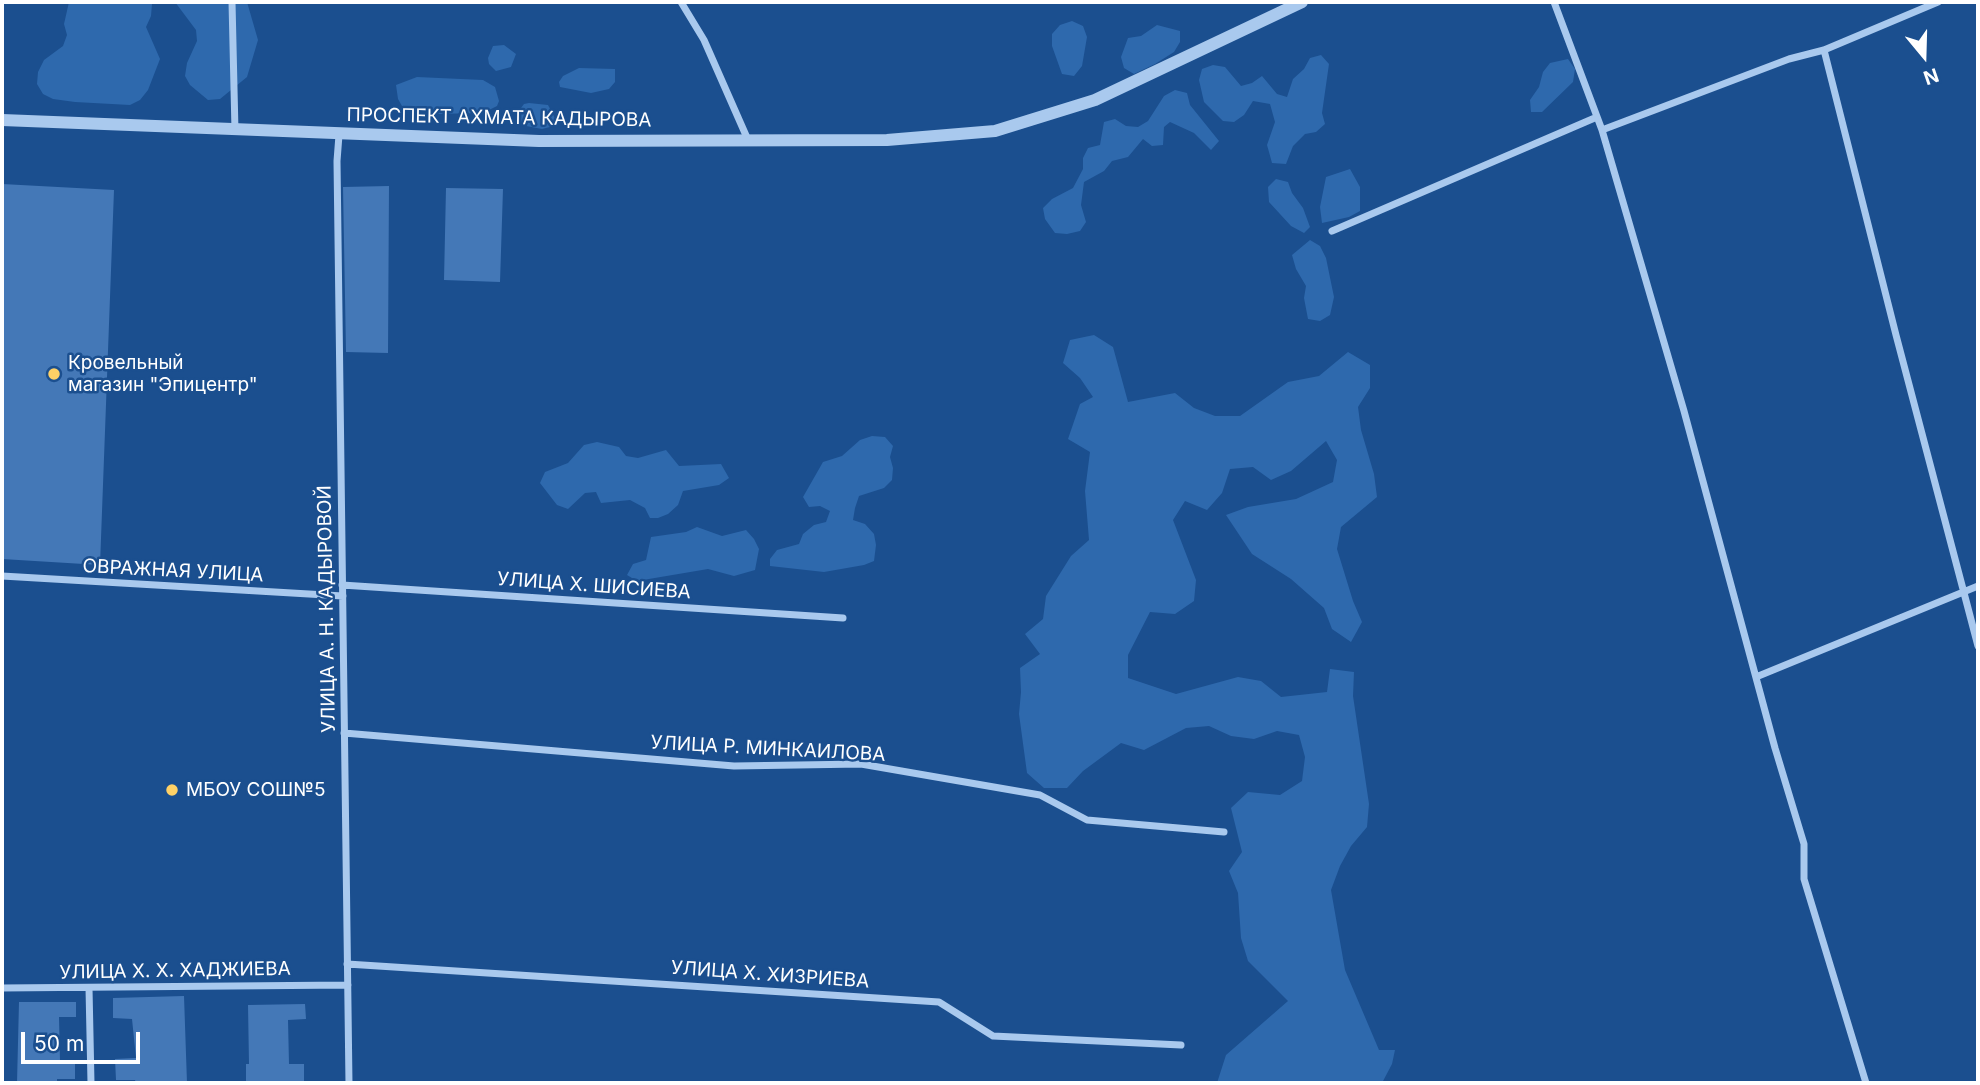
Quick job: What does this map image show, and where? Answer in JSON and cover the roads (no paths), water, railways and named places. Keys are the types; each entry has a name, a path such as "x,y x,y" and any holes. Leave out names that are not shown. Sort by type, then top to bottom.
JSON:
{"street":[{"path":"232,2 235,131"},
{"path":"681,2 704,40 748,141"},
{"name":"ПРОСПЕКТ АХМАТА КАДЫРОВА","path":"2,120 539,141 887,140 995,131 1095,100 1302,2"},
{"path":"1554,2 1602,130 1684,411 1804,844 1804,879 1866,1083"},
{"path":"1602,130 1789,59 1824,50 1938,2"},
{"path":"1824,50 1978,646"},
{"path":"1332,232 1597,117"},
{"name":"УЛИЦА А. Н. КАДЫРОВОЙ","path":"339,135 337,161 349,1083"},
{"name":"ОВРАЖНАЯ УЛИЦА","path":"2,576 342,596"},
{"name":"УЛИЦА Х. ШИСИЕВА","path":"342,586 843,618"},
{"path":"1756,677 1978,586"},
{"name":"УЛИЦА Р. МИНКАИЛОВА","path":"344,733 734,766 861,764 1040,795 1087,820 1224,832"},
{"name":"УЛИЦА Х. ХИЗРИЕВА","path":"347,964 939,1002 993,1036 1181,1045"},
{"name":"УЛИЦА Х. Х. ХАДЖИЕВА","path":"2,988 348,985"},
{"path":"89,988 92,1083"}],"place":[{"name":"Кровельный магазин \"Эпицентр\"","path":"54,374"},
{"name":"МБОУ СОШ№5","path":"172,790"}]}
